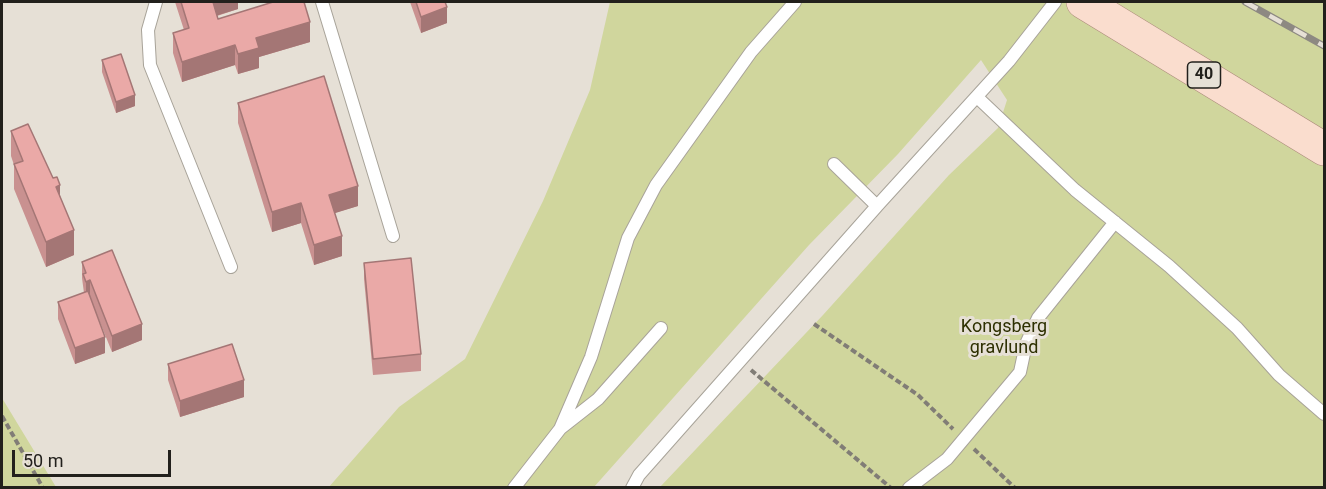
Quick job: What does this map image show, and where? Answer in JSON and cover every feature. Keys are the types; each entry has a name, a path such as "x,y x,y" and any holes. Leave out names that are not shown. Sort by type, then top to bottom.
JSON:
{"main road":[{"name":"40","path":"1083,2 1324,148"}],"lane":[{"path":"156,2 148,30 150,65 231,267"},
{"path":"322,2 393,236"},
{"path":"560,429 591,357 628,238 656,185 751,52 795,2"},
{"path":"632,488 639,475 738,360 1010,61 1055,2"},
{"path":"977,97 1075,190 1220,313 1279,375 1324,414"},
{"path":"834,164 877,206"},
{"path":"909,488 947,459 1020,372 1026,344 1038,318 1115,222"},
{"path":"514,488 560,429 598,399 661,328"}],"path":[{"path":"814,324 918,395 1015,488"},
{"path":"762,378 891,488"},
{"path":"2,416 44,488"}],"green space":[{"name":"Kongsberg gravlund","path":"610,2 1324,2 1324,487 660,487 823,315 949,175 998,128 1007,100 981,60 898,154 809,245 594,487 328,488 399,407 465,359 543,201 590,90"},
{"path":"2,398 56,487 2,487"}],"building":[{"path":"181,2 213,2 218,19 273,2 304,2 310,22 256,38 259,48 238,54 235,45 182,62 173,33 189,28"},
{"path":"416,2 445,2 447,7 421,17"},
{"path":"121,54 135,95 116,102 102,60"},
{"path":"324,76 358,186 329,195 342,236 314,245 301,203 272,212 238,103"},
{"path":"28,124 53,178 57,177 60,185 56,187 74,230 46,242 14,164 23,161 11,131"},
{"path":"112,250 142,324 112,336 90,280 86,282 82,262"},
{"path":"411,258 421,354 373,359 364,263"},
{"path":"88,291 105,337 75,348 58,302"},
{"path":"232,344 244,380 180,401 168,364"}],"railway":[{"path":"1245,2 1324,46"}]}
